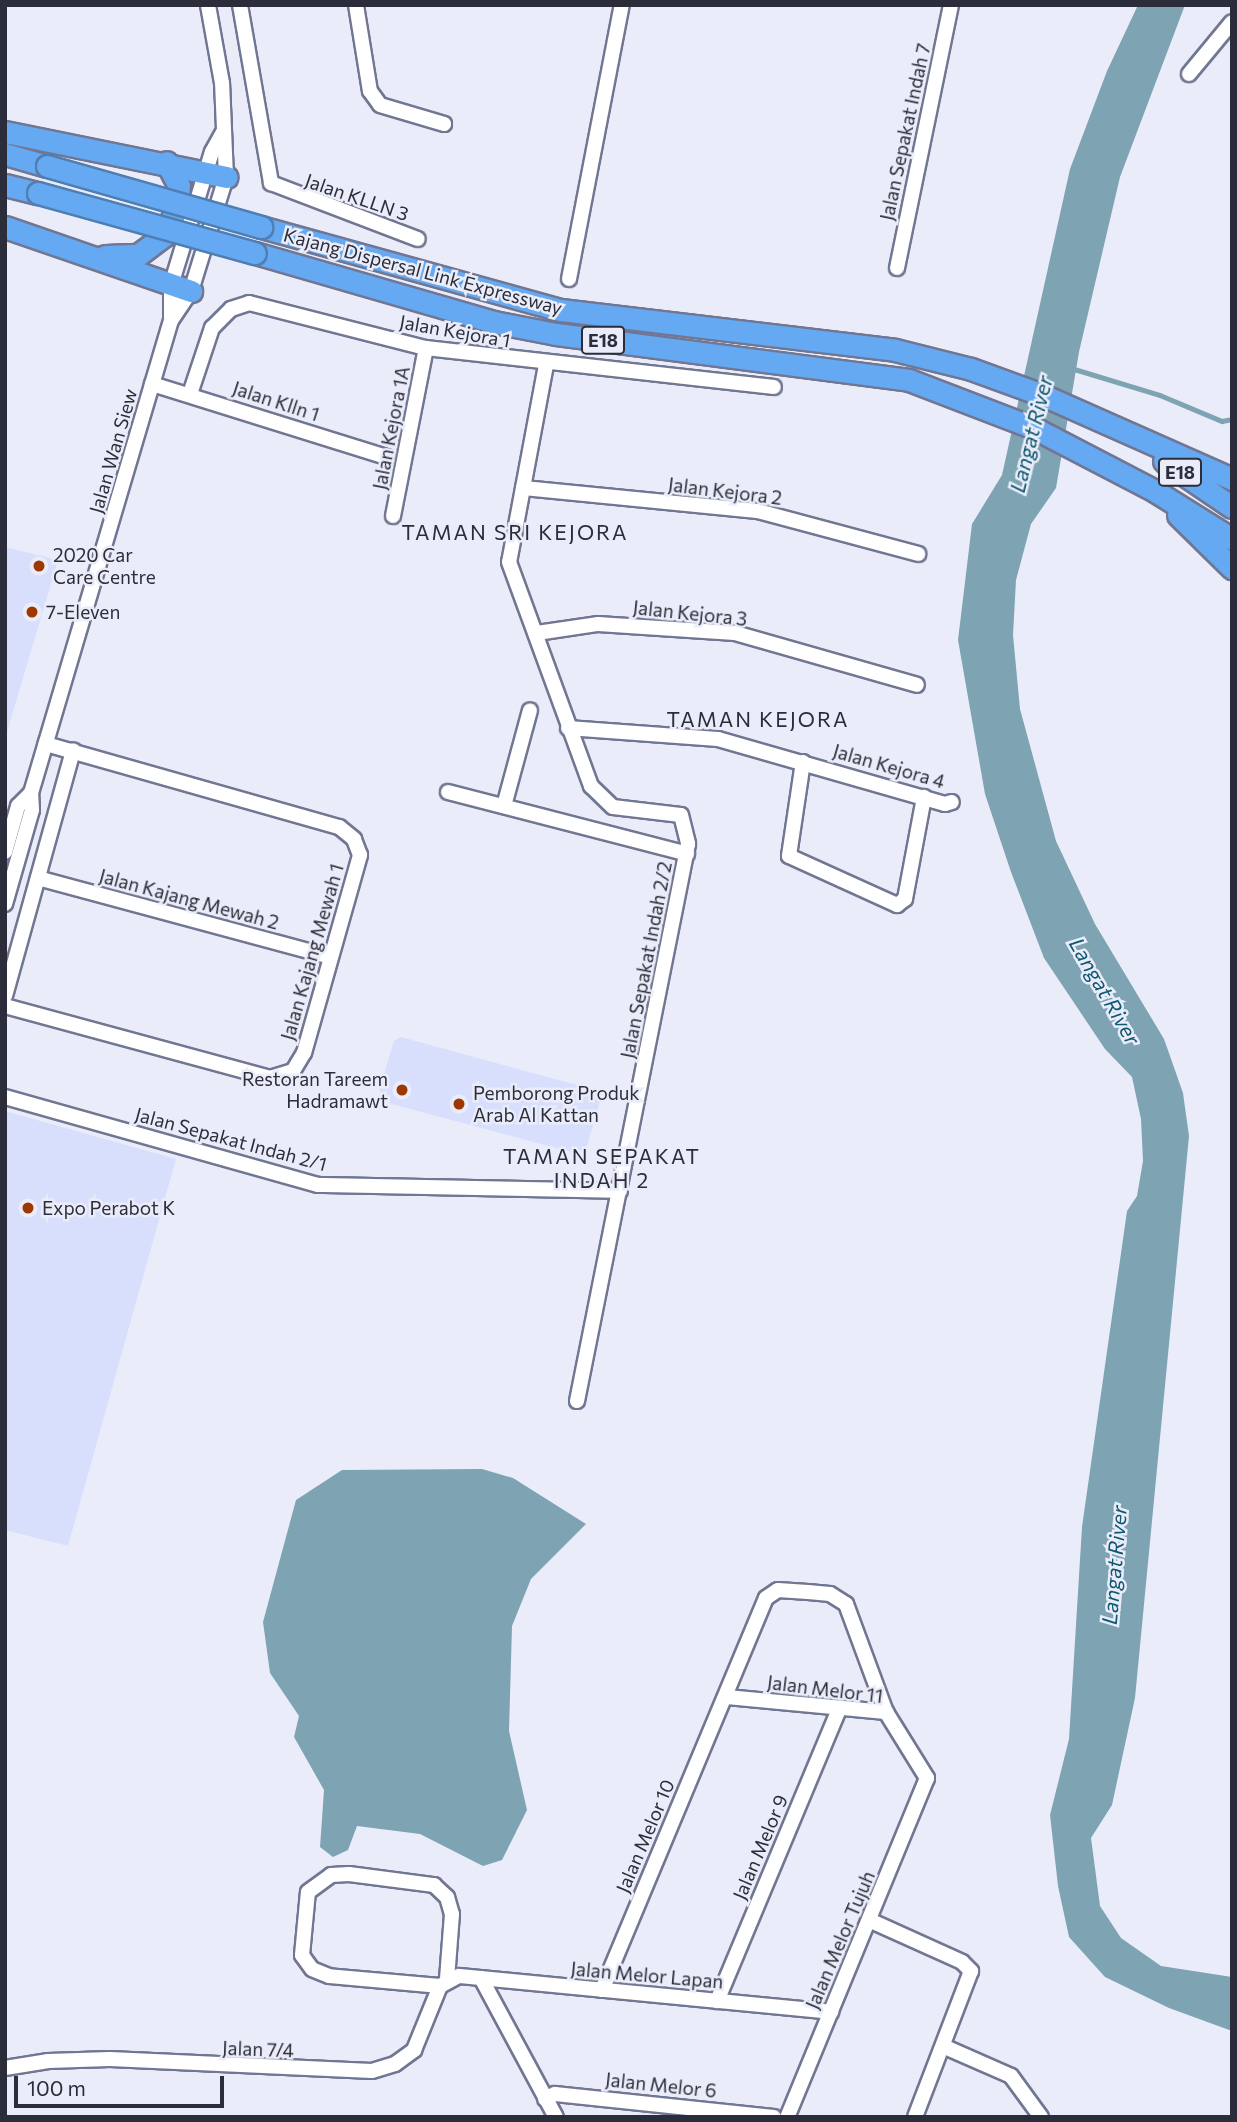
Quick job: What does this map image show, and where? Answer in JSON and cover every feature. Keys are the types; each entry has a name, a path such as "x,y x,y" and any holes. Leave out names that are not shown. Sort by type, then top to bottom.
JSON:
{"highway":[{"path":"5,132 166,162 216,175"},
{"name":"Kajang Dispersal Link Expressway","path":"5,154 561,310 895,350 971,369 1045,396 1128,436 1232,508"},
{"path":"58,248 127,258 157,244 177,207 179,186 166,162"},
{"name":"Kajang Dispersal Link Expressway","path":"5,185 494,322 556,334 909,380 1034,428 1118,471 1232,539"},
{"path":"5,227 58,248 181,288"},
{"path":"1128,436 1232,479"},
{"path":"1155,492 1232,568"}],"street":[{"name":"Jalan Wan Siew","path":"9,851 32,810 31,793 216,175 223,130 222,83 208,5"},
{"name":"Jalan KLLN 3","path":"240,5 271,183 283,191 418,239"},
{"path":"356,5 370,91 380,105 444,124"},
{"path":"569,279 622,5"},
{"name":"Jalan Sepakat Indah 7","path":"897,268 951,5"},
{"path":"1189,74 1232,22"},
{"name":"Jalan Wan Siew","path":"181,288 216,175"},
{"name":"Jalan Kejora 1","path":"190,394 212,328 231,309 249,303 426,348 546,365 774,387"},
{"name":"Jalan Kejora 1A","path":"393,516 426,348"},
{"path":"546,365 509,562 537,634 568,728"},
{"name":"Jalan Klln 1","path":"152,384 387,457"},
{"name":"Jalan Kejora 2","path":"523,488 758,511 918,554"},
{"name":"Jalan Kejora 3","path":"537,634 598,624 735,634 917,685"},
{"path":"504,806 530,710"},
{"name":"Jalan Kejora 4","path":"568,728 718,739 945,804 952,802"},
{"name":"Jalan Sepakat Indah 2/2","path":"568,728 591,786 607,803 681,815 687,832 687,854 577,1401"},
{"name":"Jalan Kajang Mewah 1","path":"5,1006 270,1079 293,1070 304,1053 360,855 354,839 339,827 46,744"},
{"path":"5,996 73,750"},
{"path":"803,762 789,856 897,905 902,903 924,797"},
{"path":"448,792 687,854"},
{"name":"Jalan Wan Siew","path":"5,904 9,851 18,806 31,793"},
{"path":"5,816 18,806"},
{"name":"Jalan Kajang Mewah 2","path":"38,878 330,957"},
{"name":"Jalan Sepakat Indah 2/1","path":"5,1097 318,1185 620,1191"},
{"name":"Jalan Melor 10","path":"601,1990 766,1598 778,1590 808,1592 830,1594 846,1604 886,1712"},
{"name":"Jalan Melor 11","path":"726,1698 886,1712 926,1778"},
{"name":"Jalan Melor 9","path":"717,2001 839,1709"},
{"name":"Jalan Melor Tujuh","path":"787,2117 926,1778"},
{"name":"Jalan Melor Lapan","path":"449,1981 452,1914 447,1897 434,1885 349,1874 331,1875 308,1892 302,1955 312,1969 329,1976 449,1981 481,1979 831,2012"},
{"path":"869,1920 962,1962 971,1971 945,2047 915,2117"},
{"path":"481,1979 556,2117"},
{"name":"Jalan 7/4","path":"5,2068 48,2061 110,2059 372,2071 395,2064 414,2050 449,1981"},
{"path":"945,2047 1011,2076 1041,2117"},
{"name":"Jalan Melor 6","path":"545,2099 555,2094 774,2117"}],"shaded area":[{"path":"5,547 58,560 5,739"},
{"path":"401,1037 603,1092 586,1149 571,1152 388,1103 379,1090 394,1041"},
{"path":"5,1111 176,1159 68,1546 5,1530"}],"water":[{"name":"Langat River","path":"1138,5 1185,5 1120,177 1079,352 1056,488 1031,524 1016,580 1013,635 1020,709 1056,841 1095,924 1164,1039 1183,1093 1189,1136 1135,1698 1112,1805 1091,1838 1100,1906 1121,1938 1161,1966 1232,1977 1232,2031 1169,2008 1105,1977 1069,1937 1058,1886 1050,1815 1069,1739 1082,1527 1127,1211 1137,1196 1143,1161 1141,1119 1132,1077 1105,1049 1044,958 1011,872 985,794 958,640 972,524 1002,475 1070,169 1107,71"},
{"path":"482,1469 513,1478 586,1524 531,1579 512,1626 509,1731 527,1810 502,1860 483,1866 420,1834 357,1826 348,1850 333,1857 320,1847 324,1790 294,1737 299,1716 270,1673 263,1622 296,1500 342,1470"}],"waterway":[{"path":"1071,368 1160,395 1222,421 1232,419"}],"place":[{"name":"2020 Car Care Centre","path":"39,566"},
{"name":"7-Eleven","path":"32,612"},
{"name":"Restoran Tareem Hadramawt","path":"402,1090"},
{"name":"Pemborong Produk Arab Al Kattan","path":"459,1104"},
{"name":"Expo Perabot K","path":"28,1208"}],"district":[{"name":"TAMAN SRI KEJORA","path":"515,532"},
{"name":"TAMAN KEJORA","path":"758,719"},
{"name":"TAMAN SEPAKAT INDAH 2","path":"602,1168"}]}
